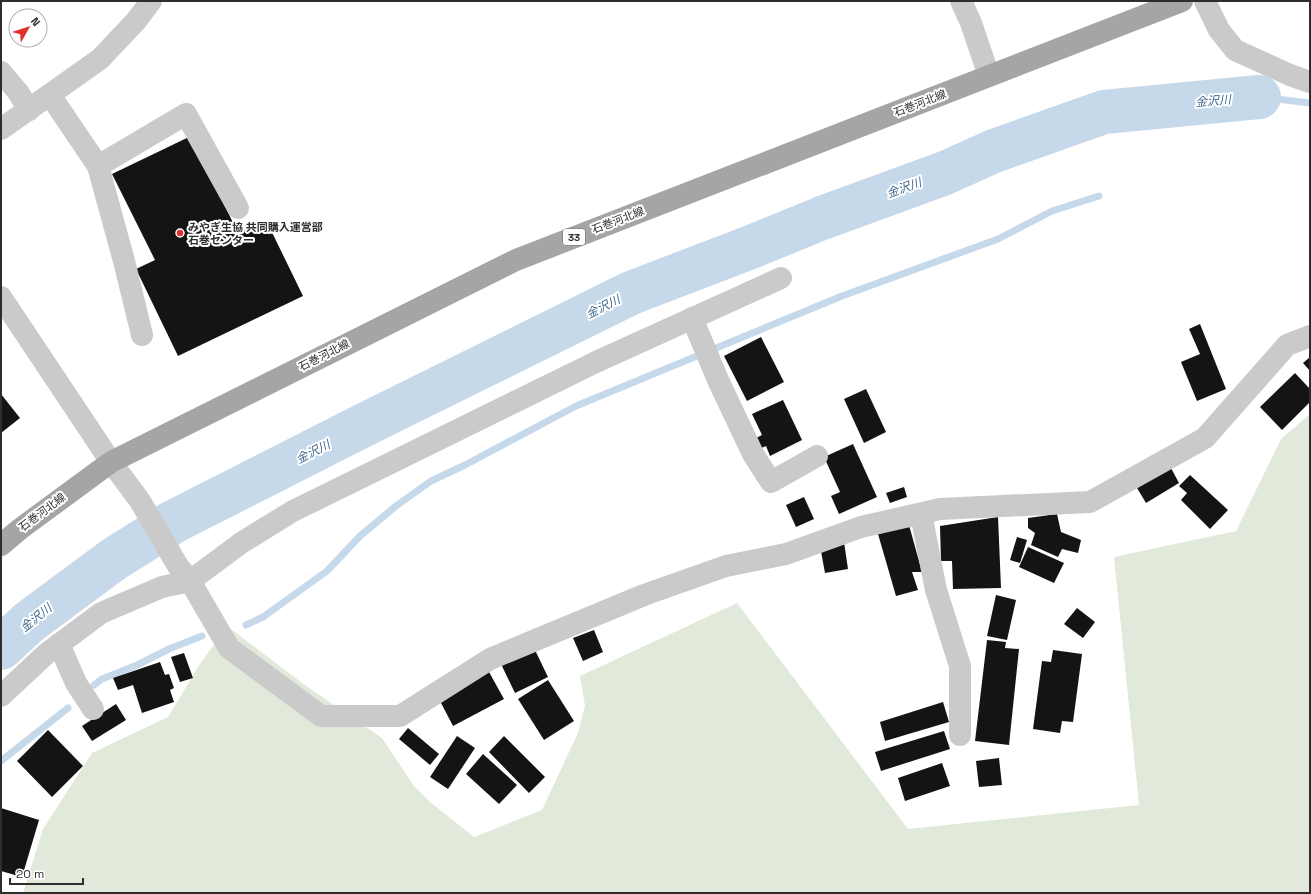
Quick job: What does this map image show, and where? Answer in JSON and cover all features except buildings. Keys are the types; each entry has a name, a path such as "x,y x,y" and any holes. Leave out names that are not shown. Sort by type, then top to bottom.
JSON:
{"main road":[{"name":"石巻河北線","path":"1,545 20,529 111,462 516,260 1182,1"}],"street":[{"path":"1,129 100,59 136,21 151,1"},
{"path":"961,1 971,23 989,76"},
{"path":"1205,1 1219,30 1235,50 1290,75 1310,82"},
{"path":"1,72 18,92 29,110"},
{"path":"50,95 98,166 124,261 142,335"},
{"path":"98,166 186,114 238,208"},
{"path":"1,696 46,654 101,613 162,587 293,512 596,362 694,324 781,278"},
{"path":"1,298 111,462 140,501 229,648 321,716 400,716 490,659 644,595 726,566 786,554 861,527 940,509 1090,502 1205,438 1287,345 1310,336"},
{"path":"694,324 709,360 753,454 771,482 817,456"},
{"path":"921,514 936,590 960,666 960,735"},
{"path":"59,644 76,683 94,710"}],"green space":[{"path":"1310,414 1310,893 23,893 43,829 92,753 168,717 198,667 227,626 302,683 382,738 414,786 430,802 474,837 542,810 578,733 585,706 580,676 737,603 908,829 1139,805 1114,557 1236,531 1281,439"}],"waterway":[{"path":"1259,97 1310,103"},
{"name":"金沢川","path":"1,648 29,622 114,559 173,522 362,426 631,293 822,218 945,173 994,151 1104,112 1259,97"},
{"path":"246,625 263,617 327,571 360,536 396,506 431,481 465,465 576,406 842,296 998,239 1052,211 1099,196"},
{"path":"94,685 102,679 202,636"},
{"path":"1,761 68,708"}],"place":[{"name":"みやぎ生協 共同購入運営部 石巻センター","path":"180,233"}]}
